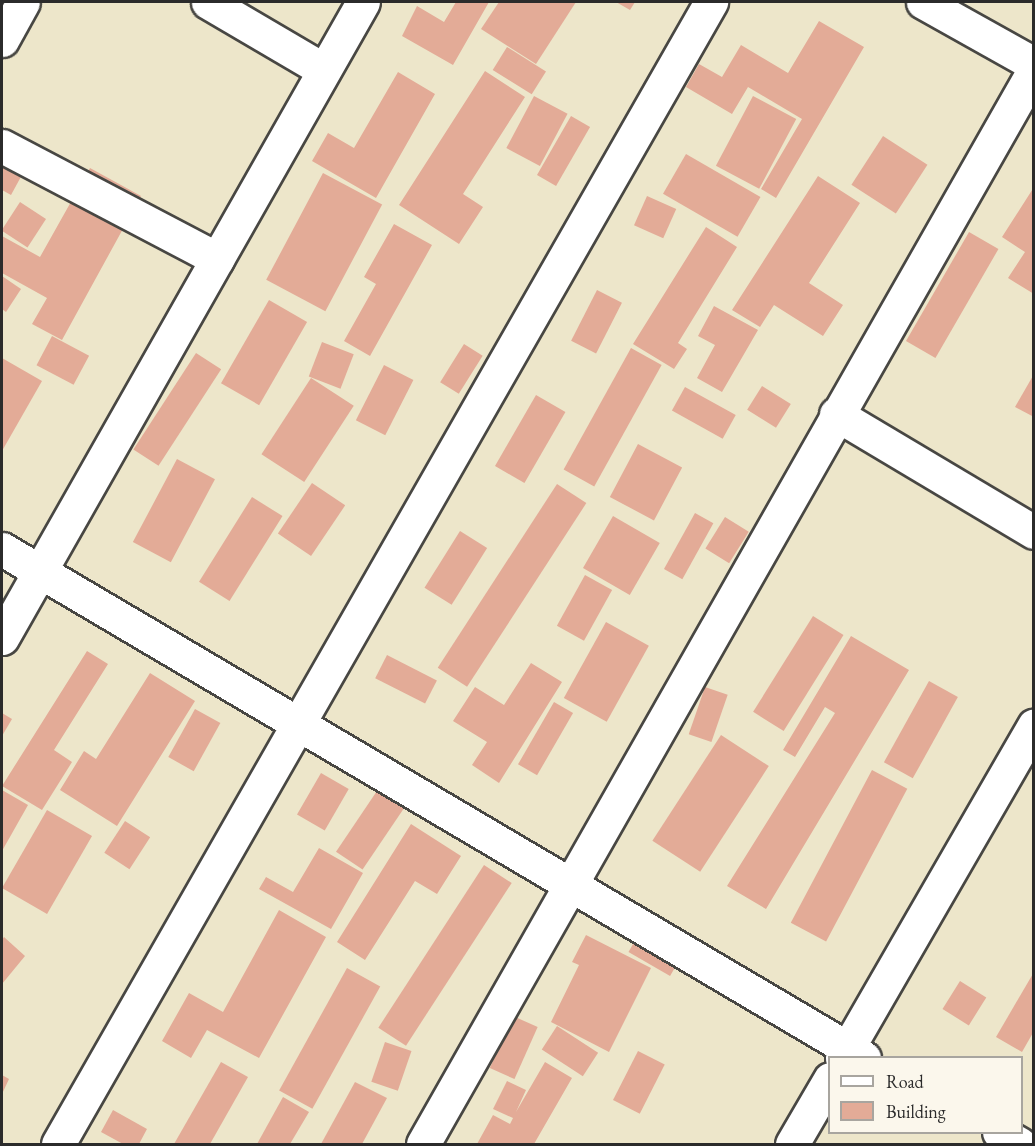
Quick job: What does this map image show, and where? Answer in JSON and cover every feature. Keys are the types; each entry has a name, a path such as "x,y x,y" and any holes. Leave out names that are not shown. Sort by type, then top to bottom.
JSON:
{"street":[{"path":"2,40 23,2"},
{"path":"208,2 324,70"},
{"path":"2,638 363,2"},
{"path":"58,1144 300,729 711,2"},
{"path":"922,2 1034,64"},
{"path":"423,1144 836,414 1034,70"},
{"path":"2,146 218,260"},
{"path":"836,414 1034,532"},
{"path":"2,549 300,729 573,882 851,1054 1034,725"},
{"path":"792,1144 828,1082"},
{"path":"1002,1134 1020,1144"}],"building":[{"path":"456,2 489,2 453,65 402,36 417,6 444,22"},
{"path":"499,2 576,2 536,64 481,29"},
{"path":"616,2 635,2 630,10"},
{"path":"819,21 864,47 776,198 761,189 802,119 748,87 732,114 686,87 699,64 722,77 741,45 788,73"},
{"path":"507,47 546,71 532,94 493,70"},
{"path":"485,71 525,97 463,194 483,207 459,244 399,205"},
{"path":"398,72 435,94 376,198 312,161 328,133 354,148"},
{"path":"534,96 568,114 540,166 506,148"},
{"path":"753,96 796,119 759,189 716,166"},
{"path":"571,116 590,127 556,186 537,175"},
{"path":"883,136 927,165 896,214 851,185"},
{"path":"2,147 29,162 11,195 2,190"},
{"path":"686,154 760,197 737,237 663,194"},
{"path":"90,168 141,196 62,340 32,324 47,298 2,273 2,236 40,257"},
{"path":"323,173 382,204 325,311 266,280"},
{"path":"818,176 860,203 809,283 843,305 823,336 774,305 760,327 732,310"},
{"path":"1034,187 1034,294 1008,278 1025,252 1002,237"},
{"path":"647,196 676,209 663,238 634,225"},
{"path":"20,202 46,219 27,247 2,231"},
{"path":"394,224 432,245 370,356 344,341 376,284 364,277"},
{"path":"706,227 737,247 678,343 687,349 674,369 633,344"},
{"path":"969,232 998,249 935,358 906,341"},
{"path":"2,276 21,289 6,312 2,309"},
{"path":"597,290 622,303 596,353 571,341"},
{"path":"269,300 307,322 259,405 221,383"},
{"path":"714,306 758,330 722,392 697,378 715,345 698,336"},
{"path":"52,336 89,356 74,385 37,365"},
{"path":"322,342 354,354 340,389 309,377"},
{"path":"464,344 483,356 459,394 440,382"},
{"path":"631,348 662,365 594,487 564,470"},
{"path":"196,353 221,369 159,466 133,449"},
{"path":"2,358 42,381 2,451"},
{"path":"384,365 413,380 385,435 356,420"},
{"path":"1034,374 1034,417 1015,407"},
{"path":"311,378 354,406 304,482 261,454"},
{"path":"762,386 791,404 776,428 747,410"},
{"path":"685,387 736,415 723,439 672,411"},
{"path":"536,395 565,412 524,483 495,466"},
{"path":"638,444 682,467 654,520 610,497"},
{"path":"177,459 215,479 171,562 133,542"},
{"path":"312,483 345,505 311,556 278,534"},
{"path":"557,484 586,503 467,687 438,668"},
{"path":"252,497 283,516 230,601 199,582"},
{"path":"695,513 713,523 682,579 664,569"},
{"path":"613,516 660,543 630,595 583,568"},
{"path":"725,517 749,532 729,563 705,548"},
{"path":"460,531 487,548 452,605 424,588"},
{"path":"585,575 612,590 584,641 557,626"},
{"path":"813,616 844,635 784,731 753,712"},
{"path":"606,622 649,646 607,722 564,698"},
{"path":"851,636 909,670 766,909 727,886 835,713 825,707 795,757 783,750"},
{"path":"87,651 108,664 54,750 72,762 42,810 2,786"},
{"path":"387,655 437,680 425,704 375,678"},
{"path":"531,663 562,682 499,783 472,765 487,742 453,721 475,687 504,705"},
{"path":"150,673 195,701 117,826 60,790 84,751 96,759"},
{"path":"929,681 958,697 913,778 884,762"},
{"path":"705,687 728,695 711,742 689,734"},
{"path":"554,702 573,713 537,775 518,764"},
{"path":"195,709 220,723 194,771 168,757"},
{"path":"2,713 12,719 2,736"},
{"path":"721,735 769,766 700,872 652,841"},
{"path":"872,770 907,789 826,942 791,923"},
{"path":"321,773 349,789 325,831 297,815"},
{"path":"383,782 410,800 363,870 336,852"},
{"path":"2,790 28,805 2,851"},
{"path":"47,810 92,836 47,914 2,888"},
{"path":"125,821 150,837 129,869 104,853"},
{"path":"411,824 461,856 437,894 415,881 365,960 337,942"},
{"path":"319,848 363,873 331,929 259,889 266,877 293,892"},
{"path":"484,865 512,883 406,1046 378,1028"},
{"path":"279,910 326,937 259,1058 207,1030 191,1058 162,1041 189,993 223,1012"},
{"path":"640,932 682,956 670,976 628,952"},
{"path":"586,935 651,968 609,1052 551,1022 579,965 572,962"},
{"path":"4,937 25,956 2,984 2,940"},
{"path":"347,968 380,986 312,1109 279,1090"},
{"path":"1034,972 1034,1031 1022,1052 996,1037"},
{"path":"960,981 986,997 969,1025 943,1009"},
{"path":"513,1016 538,1027 514,1079 490,1068"},
{"path":"557,1026 598,1053 583,1076 542,1049"},
{"path":"385,1042 411,1051 398,1091 371,1082"},
{"path":"638,1051 665,1065 640,1114 613,1100"},
{"path":"221,1062 248,1077 210,1144 174,1144"},
{"path":"545,1062 572,1078 534,1144 477,1144 493,1115 510,1124 513,1118 493,1109 507,1081 526,1090 516,1112"},
{"path":"2,1075 9,1079 2,1094"},
{"path":"355,1082 387,1098 362,1144 321,1144"},
{"path":"283,1097 309,1112 290,1144 257,1144"},
{"path":"113,1110 147,1129 139,1144 123,1144 101,1132"}]}
